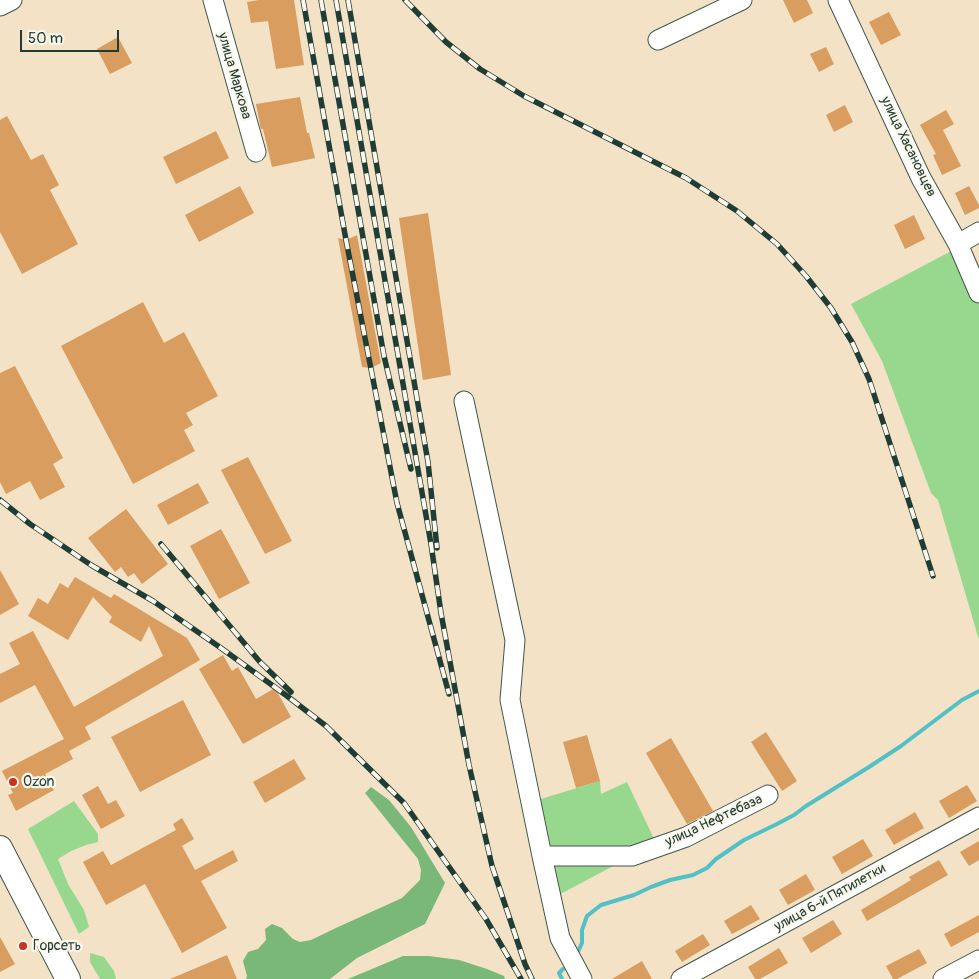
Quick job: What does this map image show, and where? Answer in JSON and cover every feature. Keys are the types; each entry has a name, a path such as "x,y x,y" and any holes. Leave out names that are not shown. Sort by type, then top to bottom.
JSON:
{"main road":[{"path":"0,848 68,979"}],"street":[{"path":"0,6 12,0"},
{"name":"улица Маркова","path":"213,0 256,152"},
{"path":"658,40 742,0"},
{"name":"улица Хасановцев","path":"838,0 921,178 958,244 979,293"},
{"path":"958,244 979,232"},
{"path":"464,401 515,640 510,700 560,938 582,979"},
{"name":"улица Нефтебаза","path":"542,856 632,856 686,837 768,795"},
{"name":"улица 6-й Пятилетки","path":"681,979 979,817"},
{"path":"942,979 979,960"}],"green space":[{"path":"955,249 979,303 979,640 938,500 931,493 882,361 851,304"},
{"path":"600,781 601,794 627,782 658,847 632,856 551,899 531,802"},
{"path":"371,787 389,800 411,827 445,883 425,924 357,958 330,979 246,979 243,961 248,952 258,949 266,940 265,929 272,924 282,928 293,939 300,942 311,940 402,898 420,880 421,870 418,859 365,793"},
{"path":"74,801 98,834 98,842 71,851 58,859 68,884 84,910 89,927 79,934 28,829"},
{"path":"90,953 104,957 114,971 116,979 100,979 90,962"},
{"path":"403,956 429,956 459,960 504,976 505,979 348,979"}],"building":[{"path":"294,0 304,65 276,69 268,21 251,23 247,2"},
{"path":"783,0 807,0 813,13 794,23"},
{"path":"889,12 901,35 881,45 869,22"},
{"path":"118,37 132,63 110,74 97,49"},
{"path":"826,47 834,64 819,72 810,54"},
{"path":"300,97 307,133 309,133 315,158 272,167 256,104"},
{"path":"845,105 853,122 834,132 826,115"},
{"path":"946,110 954,124 943,130 961,166 942,175 933,155 936,154 920,125"},
{"path":"7,116 31,160 43,154 59,185 50,190 78,244 22,274 0,232 0,120"},
{"path":"216,131 229,158 176,184 163,157"},
{"path":"240,186 254,213 199,242 185,215"},
{"path":"969,186 979,208 965,215 955,193"},
{"path":"428,213 451,375 423,380 399,218"},
{"path":"914,215 925,239 905,249 894,225"},
{"path":"357,235 381,363 371,368 362,367 338,238 346,240"},
{"path":"143,302 164,343 184,332 218,396 186,413 193,425 184,430 195,451 133,484 61,346"},
{"path":"15,366 63,458 53,464 65,487 40,500 30,481 6,494 0,482 0,373"},
{"path":"248,457 292,541 265,554 221,470"},
{"path":"198,483 209,503 168,525 157,505"},
{"path":"126,509 168,564 142,584 134,573 128,577 121,567 115,572 88,538"},
{"path":"221,529 250,583 219,599 190,546"},
{"path":"0,570 19,604 0,615"},
{"path":"75,577 111,598 114,594 187,638 200,660 85,727 91,739 69,751 73,759 45,774 54,790 16,811 8,795 13,793 2,771 64,739 35,685 0,703 0,674 20,664 9,643 33,631 74,707 163,656 149,626 141,642 109,622 112,617 93,597 68,640 28,616 38,598 48,604 60,583 68,588"},
{"path":"223,655 232,671 238,667 256,699 275,688 291,717 243,744 199,669"},
{"path":"183,700 211,755 140,792 111,737"},
{"path":"766,732 797,781 782,791 751,742"},
{"path":"587,735 600,781 576,788 563,742"},
{"path":"671,738 713,811 687,824 646,753"},
{"path":"294,759 306,779 265,803 253,782"},
{"path":"967,785 977,801 949,818 939,801"},
{"path":"98,786 108,804 116,800 125,816 101,829 82,795"},
{"path":"915,812 924,828 894,845 885,830"},
{"path":"182,818 194,839 182,846 195,870 233,850 238,861 201,881 227,928 182,953 145,884 106,905 83,862 103,851 111,865 176,830 173,824"},
{"path":"863,839 873,856 842,874 832,857"},
{"path":"979,841 979,860 969,866 960,852"},
{"path":"939,860 948,875 867,921 861,910 911,880 909,877"},
{"path":"806,874 815,890 788,905 779,890"},
{"path":"751,905 760,919 732,934 724,921"},
{"path":"979,915 979,932 951,947 944,934"},
{"path":"833,920 842,934 811,953 802,938"},
{"path":"703,934 710,945 682,962 675,951"},
{"path":"0,937 15,964 0,972"},
{"path":"779,948 788,963 760,979 755,979 748,967"},
{"path":"919,949 927,963 897,979 893,979 886,966"},
{"path":"227,955 237,979 170,979"},
{"path":"642,961 652,979 612,979"}],"waterway":[{"path":"577,954 582,943 582,930 587,916 601,905 634,895 670,880 693,875 707,868 716,859 744,840 794,815 869,767 901,746 962,700 979,691"},
{"path":"562,979 559,973 563,969"}],"railway":[{"path":"303,0 346,240 397,503 449,694"},
{"path":"321,0 384,356 411,469"},
{"path":"336,0 431,544 441,613 469,765 492,866 525,964 532,979"},
{"path":"348,0 428,462 437,548"},
{"path":"405,0 446,42 480,69 524,96 686,178 737,211 777,244 806,276 831,308 852,342 869,379 933,576"},
{"path":"0,500 30,524 91,565 153,601 221,648 326,726 404,803 486,919 521,979"},
{"path":"161,544 260,662 291,692"}],"place":[{"name":"Ozon","path":"13,782"},
{"name":"Горсеть","path":"23,946"}]}
